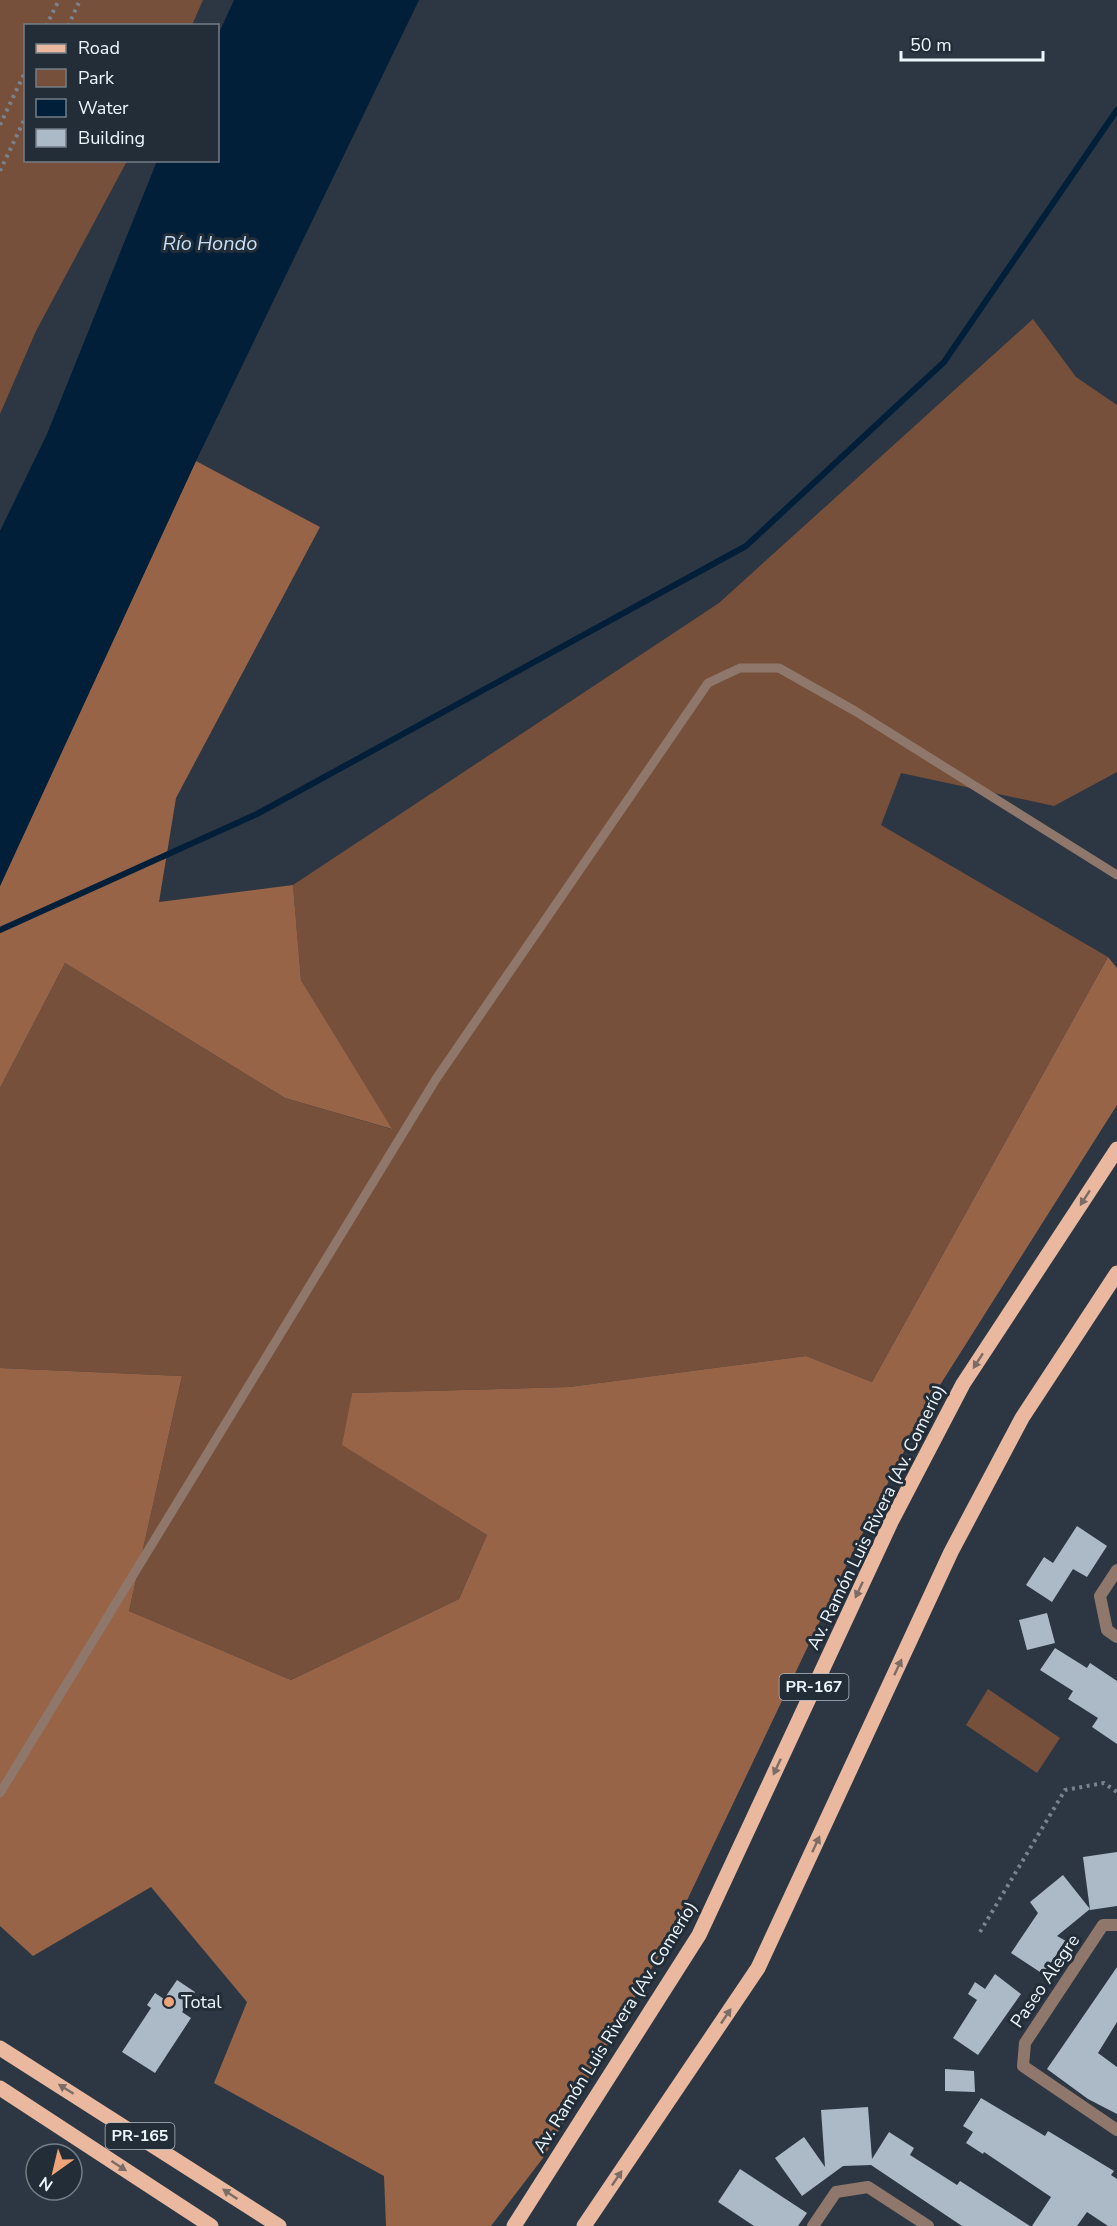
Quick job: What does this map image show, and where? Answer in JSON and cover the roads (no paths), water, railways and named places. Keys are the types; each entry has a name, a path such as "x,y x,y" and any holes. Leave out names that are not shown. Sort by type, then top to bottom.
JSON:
{"main road":[{"name":"Av. Ramón Luis Rivera (Av. Comerío)","path":"513,2226 699,1935 891,1522 963,1384 1117,1149"},
{"path":"584,2226 758,1968 951,1552 1022,1418 1117,1273"},
{"name":"PR-165","path":"0,2048 279,2226"},
{"name":"PR-165","path":"0,2088 211,2226"}],"street":[{"path":"1117,1570 1100,1596 1107,1630 1117,1636"},
{"name":"Paseo Alegre","path":"1117,1924 1103,1926 1025,2043 1023,2066 1117,2130"},
{"path":"813,2226 836,2192 868,2187 928,2226"}],"lane":[{"path":"0,1793 436,1079 708,683 740,668 779,668 855,711 1117,875"}],"water":[{"name":"Río Hondo","path":"234,0 419,0 196,461 0,886 0,531 47,434 157,162 219,162 219,33"}],"waterway":[{"path":"0,930 257,814 746,546 944,362 1117,110"}],"place":[{"name":"Total","path":"169,2002"}]}
